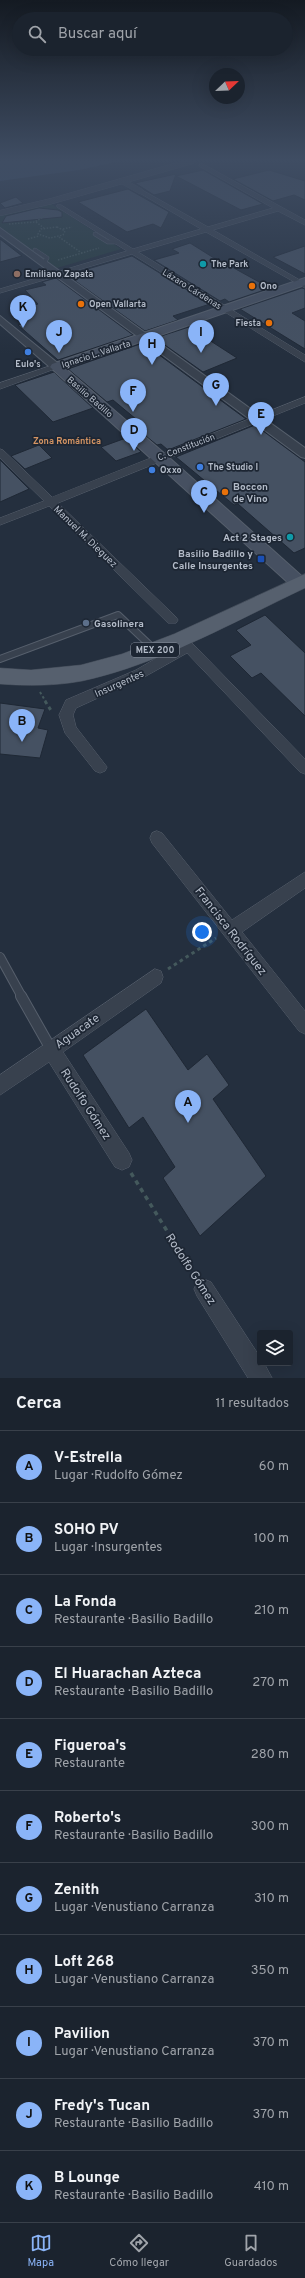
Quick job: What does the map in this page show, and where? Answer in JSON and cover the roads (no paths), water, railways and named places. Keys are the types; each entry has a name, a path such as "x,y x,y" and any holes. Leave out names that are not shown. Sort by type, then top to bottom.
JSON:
{"main road":[{"name":"Ignacio L. Vallarta","path":"56,367 147,338 224,309 303,283"},
{"name":"Basilio Badillo","path":"56,367 303,584"},
{"name":"MEX 200","path":"0,676 34,678 81,673 127,660 155,650 185,643 303,584"}],"street":[{"name":"Lázaro Cárdenas","path":"91,225 305,359"},
{"path":"201,225 303,283"},
{"path":"0,291 221,225"},
{"path":"0,231 305,454"},
{"name":"Basilio Badillo","path":"0,319 56,367"},
{"name":"Ignacio L. Vallarta","path":"0,386 56,367"},
{"name":"C. Constitución","path":"0,522 305,400"},
{"name":"Manuel M. Dieguez","path":"0,452 172,620"},
{"path":"185,643 305,768"},
{"name":"Insurgentes","path":"100,767 70,729 66,715 71,704 142,674 185,643"},
{"name":"Francisca Rodríguez","path":"157,838 305,1025"},
{"path":"230,930 305,879"},
{"name":"Aguacate","path":"0,1086 155,977"},
{"name":"Rudolfo Gómez","path":"51,1049 122,1160"},
{"name":"Rodolfo Gómez","path":"204,1289 261,1378"}],"lane":[{"path":"95,234 108,242 118,242"},
{"path":"35,250 46,258 45,263"},
{"path":"0,659 118,615 155,650"},
{"path":"0,957 51,1049"}],"place":[{"name":"The Park","path":"203,264"},
{"name":"Emiliano Zapata","path":"17,274"},
{"name":"Ono","path":"252,286"},
{"name":"Open Vallarta","path":"81,304"},
{"name":"Fiesta","path":"269,323"},
{"name":"B Lounge","path":"23,328"},
{"name":"Eulo's","path":"28,352"},
{"name":"Fredy's Tucan","path":"59,353"},
{"name":"Pavilion","path":"201,353"},
{"name":"Loft 268","path":"152,365"},
{"name":"Zenith","path":"216,406"},
{"name":"Roberto's","path":"133,412"},
{"name":"Figueroa's","path":"261,435"},
{"name":"El Huarachan Azteca","path":"134,451"},
{"name":"The Studio I","path":"200,467"},
{"name":"Oxxo","path":"152,470"},
{"name":"Boccon de Vino","path":"225,492"},
{"name":"La Fonda","path":"204,513"},
{"name":"Act 2 Stages","path":"290,537"},
{"name":"Basilio Badillo y Calle Insurgentes","path":"261,559"},
{"name":"Gasolinera","path":"86,623"},
{"name":"SOHO PV","path":"22,742"},
{"name":"V-Estrella","path":"188,1123"}],"district":[{"name":"Zona Romántica","path":"67,441"}]}
